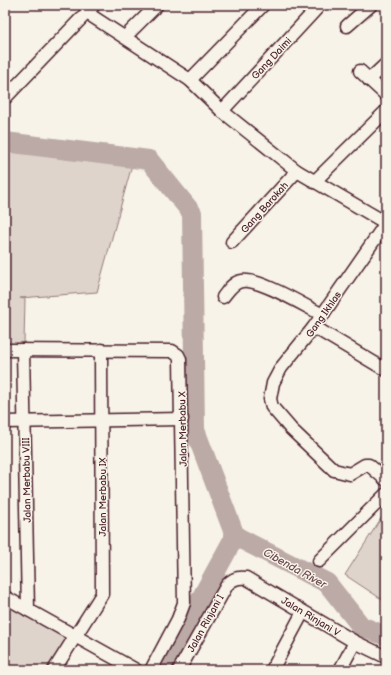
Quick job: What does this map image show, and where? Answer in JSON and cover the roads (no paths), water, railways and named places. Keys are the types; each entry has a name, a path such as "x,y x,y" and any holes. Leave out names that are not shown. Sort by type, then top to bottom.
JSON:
{"street":[{"path":"125,37 157,5"},
{"path":"190,80 263,5"},
{"name":"Gang Daimi","path":"222,111 320,5"},
{"path":"347,26 371,5"},
{"path":"5,98 90,9 125,37 190,80 222,111 297,171 386,223"},
{"path":"369,80 386,64"},
{"path":"360,71 386,95"},
{"path":"314,182 386,111"},
{"name":"Gang Barokah","path":"232,242 297,171"},
{"name":"Gang Ikhlas","path":"386,223 323,315 281,368 273,383 270,399 272,407 291,429 334,470 350,474 369,465 386,480"},
{"path":"223,297 236,283 250,281 262,285 323,315"},
{"path":"314,327 386,370"},
{"name":"Jalan Merbabu X","path":"5,350 172,351 178,355 181,364 184,603 178,619 151,670"},
{"name":"Jalan Merbabu VIII","path":"23,350 28,610"},
{"name":"Jalan Merbabu IX","path":"54,670 102,594 101,350"},
{"path":"5,422 182,419"},
{"path":"319,561 386,494"},
{"name":"Jalan Rinjani V","path":"236,579 246,578 355,642 386,657"},
{"name":"Jalan Rinjani I","path":"179,670 227,585 236,579"},
{"path":"5,597 136,670"},
{"path":"272,670 303,612"},
{"path":"340,670 355,642"}],"waterway":[{"path":"5,142 149,160 192,213 195,430 235,536 162,670"},
{"name":"Cibenda River","path":"235,536 327,583 361,626 386,636"}]}
